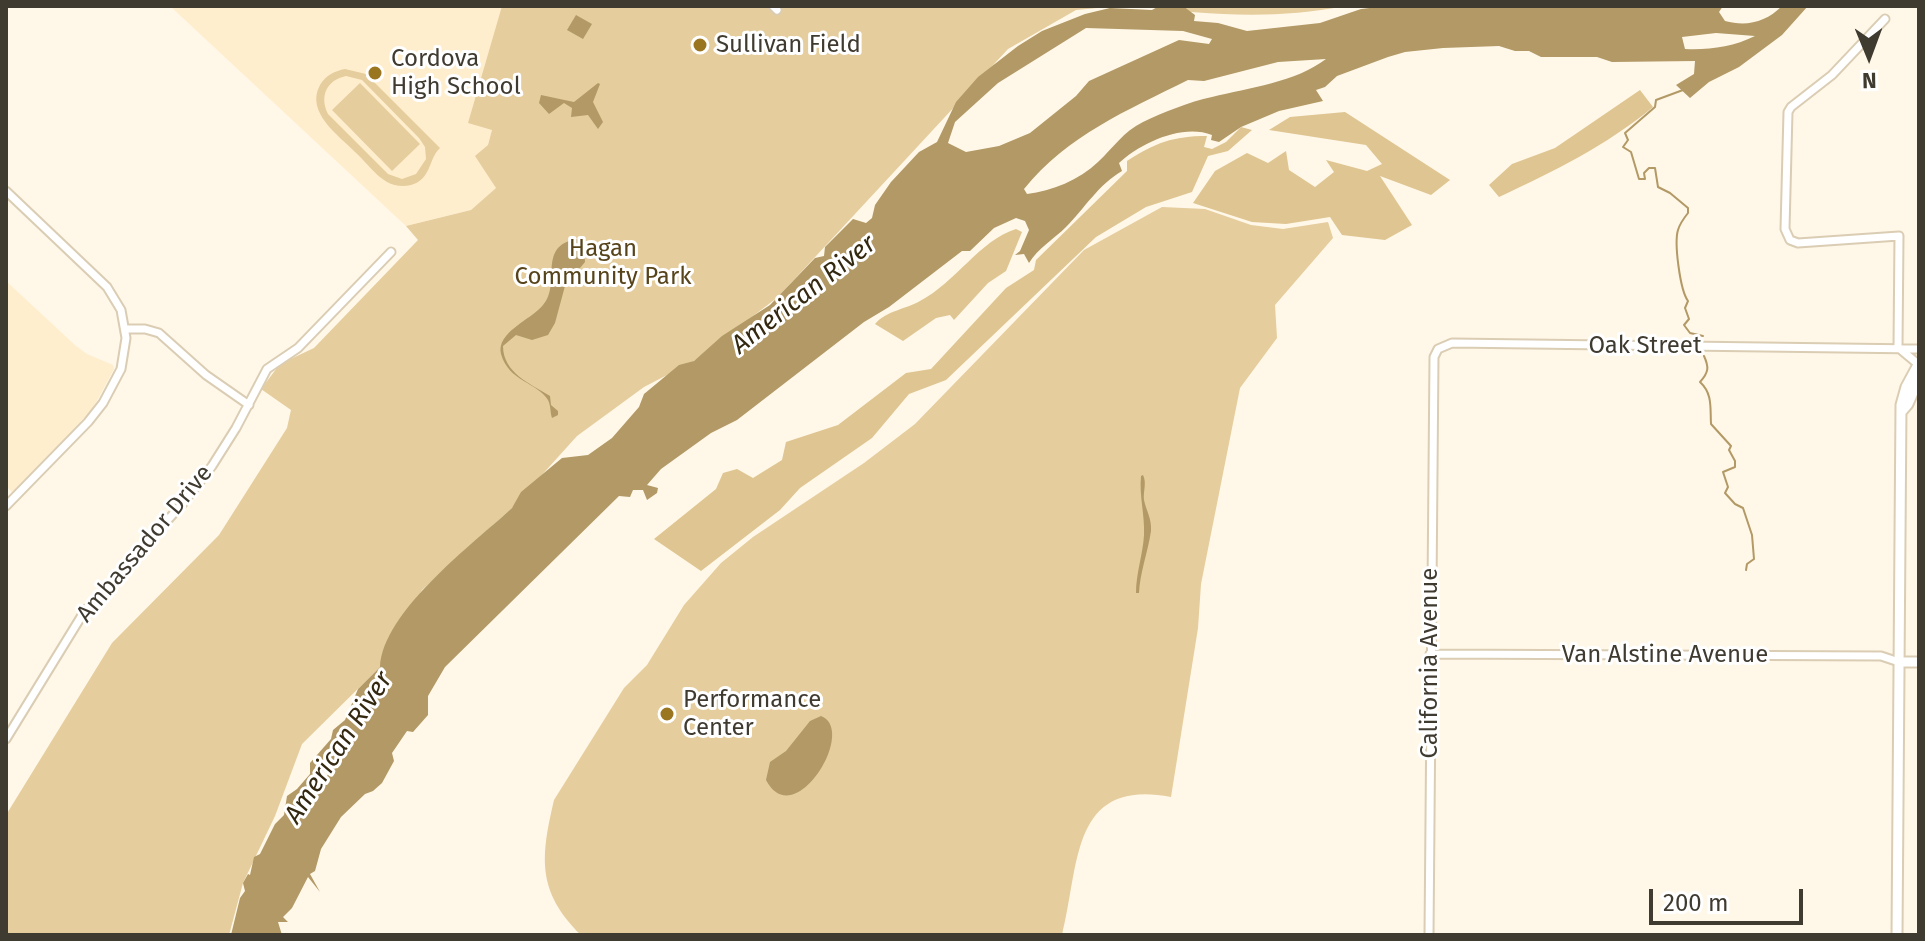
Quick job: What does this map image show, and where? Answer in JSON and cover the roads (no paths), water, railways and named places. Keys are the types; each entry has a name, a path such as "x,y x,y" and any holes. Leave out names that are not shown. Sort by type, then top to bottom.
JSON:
{"main road":[{"path":"1897,935 1902,411 1903,396 1918,364"},
{"path":"1902,411 1919,379"},
{"path":"1899,662 1919,662"}],"street":[{"path":"1885,19 1832,75 1788,112 1785,219 1790,240 1802,243 1899,236 1898,347"},
{"path":"6,191 102,281 117,302 125,329 123,360 103,403 6,506"},
{"name":"Ambassador Drive","path":"6,739 84,612 204,477 249,405 267,369 298,348 391,252"},
{"path":"125,329 159,333 206,375 249,405"},
{"name":"Oak Street","path":"1433,391 1434,357 1438,349 1452,343 1898,347"},
{"path":"1898,347 1919,349"},
{"path":"1898,347 1918,364"},
{"name":"California Avenue","path":"1429,935 1433,391"},
{"name":"Van Alstine Avenue","path":"1430,654 1881,656 1899,662"}],"water":[{"name":"American River","path":"1159,6 1183,6 1195,15 1194,21 1218,23 1247,31 1320,23 1361,9 1386,6 1723,6 1719,12 1725,21 1741,23 1756,22 1782,6 1808,6 1782,35 1739,67 1709,82 1690,98 1676,85 1694,74 1695,61 1612,62 1597,57 1541,57 1529,51 1499,46 1405,52 1337,76 1325,87 1316,90 1323,101 1279,111 1241,127 1219,142 1211,140 1212,135 1188,132 1162,137 1138,148 1119,163 1122,171 1099,190 1029,263 1024,254 1015,255 1020,251 1029,230 1025,221 1016,218 994,228 970,251 962,251 889,307 864,322 737,420 711,433 661,469 647,485 658,488 657,493 647,500 643,490 633,490 630,497 619,496 445,667 428,696 428,715 413,732 407,731 392,753 394,761 382,783 341,817 321,849 315,871 310,874 320,892 308,877 292,908 283,917 288,922 278,922 282,935 231,935 240,898 245,891 243,883 250,875 254,857 260,854 275,824 284,815 287,796 310,774 310,763 331,739 333,730 345,720 358,689 380,667 385,646 396,624 432,580 512,508 521,492 562,458 588,455 612,438 639,407 644,394 679,365 694,361 722,336 770,305 815,258 824,256 825,247 853,219 866,223 872,218 875,205 891,182 919,152 937,142 956,102 978,77 1042,31 1085,14 1110,8 1152,10","holes":["1086,28 1183,31 1212,39 1209,44 1179,40 1089,81 1076,96 1030,133 999,146 966,152 948,143 955,122 998,83","1716,33 1755,36 1730,45 1694,49 1685,49 1682,37","1326,59 1287,79 1203,99 1159,115 1130,130 1098,162 1074,179 1036,193 1027,194 1024,189 1041,170 1079,139 1142,103 1188,80 1204,81 1278,62","337,759 339,762 332,767 316,796 310,798 308,806 303,809 299,805 306,793"]},
{"path":"576,15 592,24 583,39 567,30"},
{"path":"598,83 593,102 603,122 598,129 588,115 571,117 572,108 564,103 549,114 539,103 541,95 574,102"},
{"path":"577,239 584,245 585,262 565,286 555,323 548,335 532,340 516,335 503,346 504,355 513,371 550,396 551,405 558,411 558,415 552,418 548,400 510,370 501,354 501,346 509,333 543,305 551,287 553,257 557,249"},
{"path":"1143,475 1144,500 1151,531 1139,593 1136,593 1144,535"},
{"path":"821,716 830,725 832,740 818,774 792,795 778,793 766,780 770,762 786,751 810,721"}],"waterway":[{"path":"1683,90 1656,100 1655,107 1625,133 1628,140 1623,147 1631,152 1639,179 1645,179 1644,173 1649,168 1655,168 1658,187 1688,208 1677,236 1680,277 1688,301 1685,308 1689,319 1684,325 1690,333 1703,336"},
{"path":"1704,356 1707,369 1700,382 1709,396 1711,424 1731,446 1729,450 1735,461 1735,467 1723,472 1728,487 1725,493 1743,508 1752,535 1754,559 1747,564 1746,570"}],"place":[{"name":"Sullivan Field","path":"700,45"},
{"name":"Cordova High School","path":"375,73"},
{"name":"Performance Center","path":"667,714"}],"park label":[{"name":"Hagan Community Park","path":"603,263"}]}
